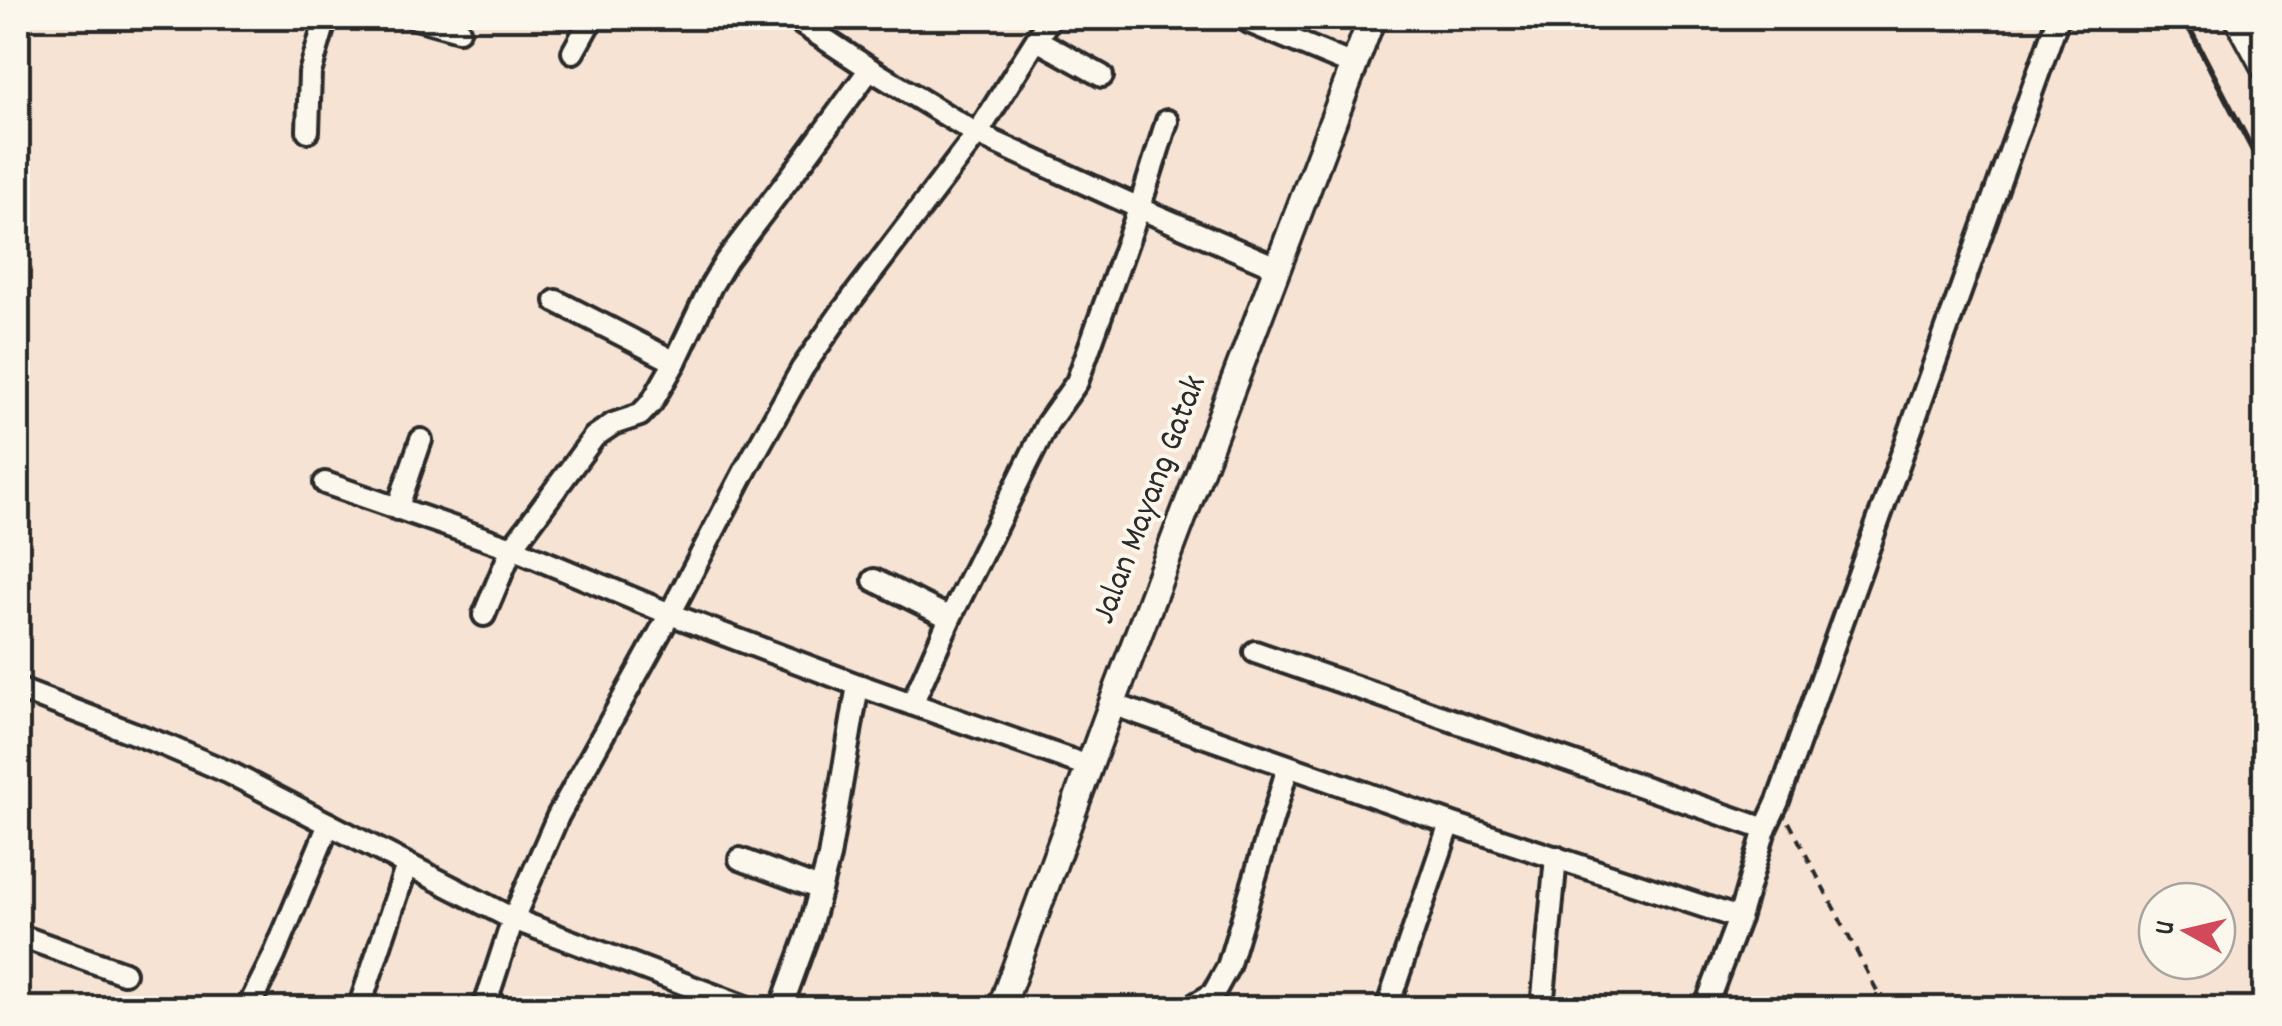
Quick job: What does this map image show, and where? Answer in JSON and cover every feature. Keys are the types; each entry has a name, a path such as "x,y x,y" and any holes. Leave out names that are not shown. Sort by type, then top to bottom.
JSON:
{"street":[{"path":"308,131 310,72 326,18"},
{"path":"416,18 460,30"},
{"path":"572,52 592,18"},
{"path":"793,18 976,134 1276,267"},
{"path":"484,1008 514,919 558,816 747,466 802,370 976,134 1050,18"},
{"name":"Jalan Mayang Gatak","path":"1000,1008 1372,18"},
{"path":"1704,1008 2058,18"},
{"path":"2238,18 2264,66"},
{"path":"1250,22 1354,66"},
{"path":"1037,40 1102,76"},
{"path":"484,615 512,548 594,437 613,424 640,415 652,402 726,261 870,69"},
{"path":"912,704 950,618 1047,424 1077,382 1140,209 1167,121"},
{"path":"556,301 675,362"},
{"path":"397,509 420,440"},
{"path":"324,483 512,548 670,614 1088,766"},
{"path":"874,580 950,618"},
{"path":"1256,652 1765,829"},
{"path":"781,1008 820,890 858,685"},
{"path":"18,689 238,777 514,919 748,1008"},
{"path":"1112,704 1739,918"},
{"path":"1189,1008 1212,994 1225,975 1288,767"},
{"path":"1387,1008 1450,822"},
{"path":"248,1008 274,956 328,824"},
{"path":"1542,1008 1556,857"},
{"path":"740,860 820,890"},
{"path":"359,1008 408,865"},
{"path":"18,935 124,973"}],"path":[{"path":"1778,801 1886,1008"}],"railway":[{"path":"2184,18 2264,172"}]}
